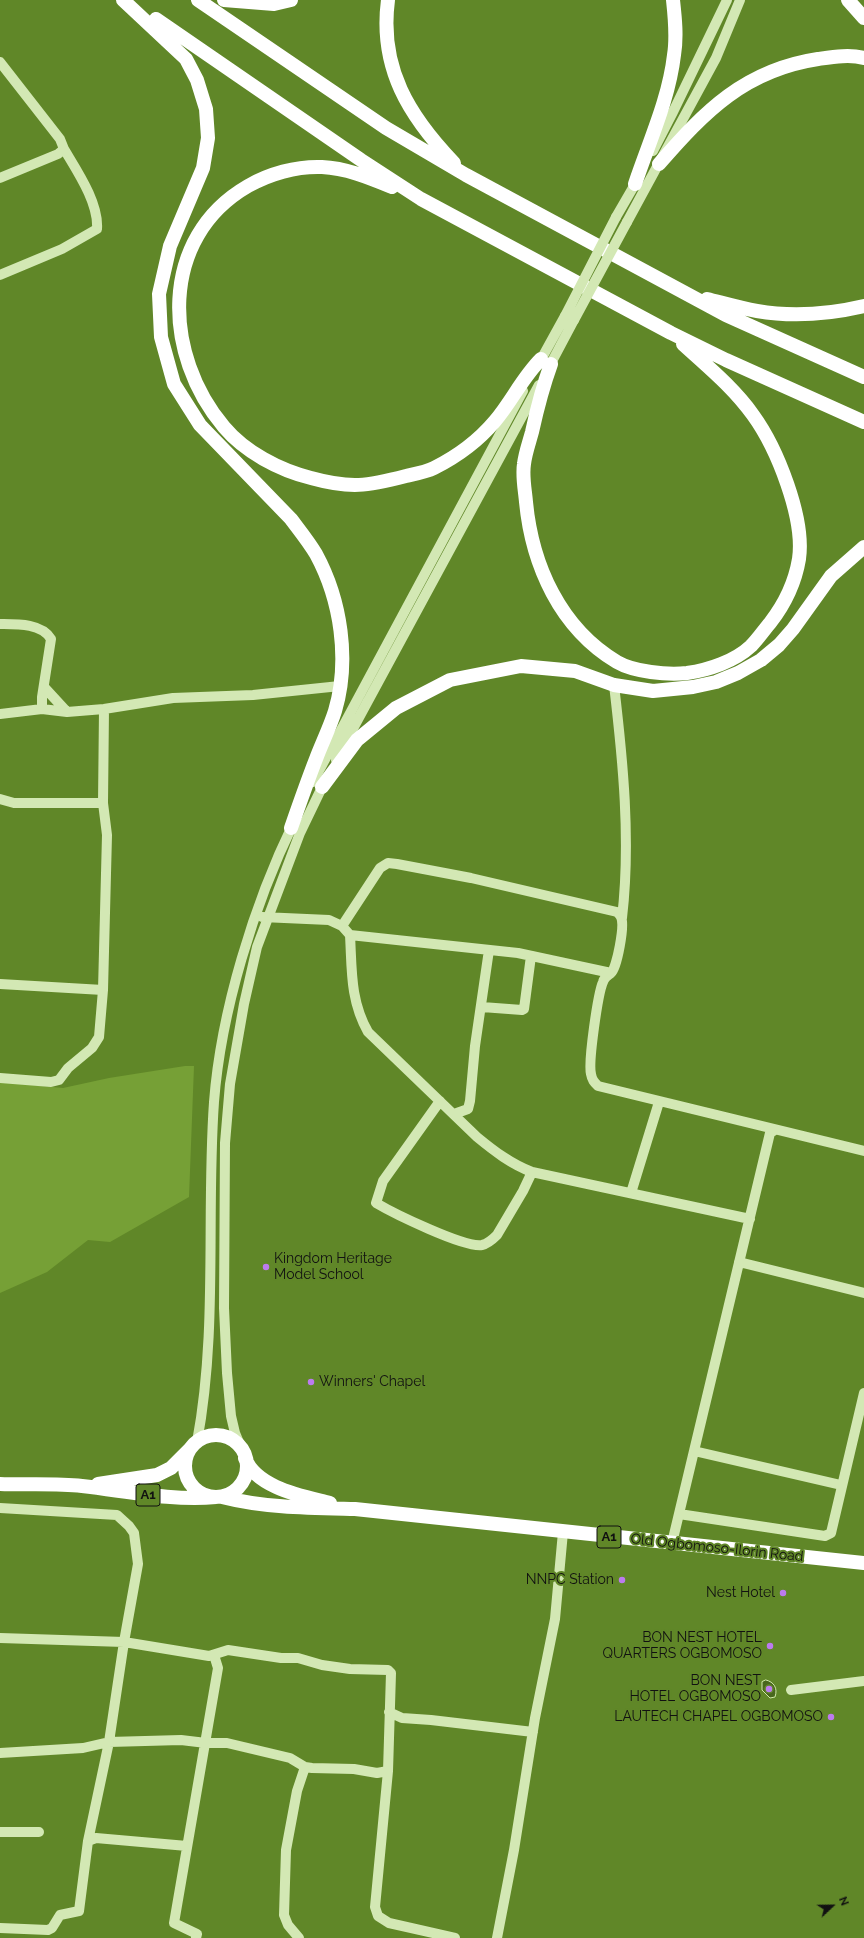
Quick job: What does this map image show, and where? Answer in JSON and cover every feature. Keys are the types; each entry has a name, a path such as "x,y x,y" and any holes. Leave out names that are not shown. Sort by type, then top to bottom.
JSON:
{"highway":[{"path":"123,0 186,59 197,80 206,109 208,138 203,168 170,246 159,294 160,337 174,384 200,425 291,519 316,555 332,592 340,625 343,662 335,711 291,828"},
{"path":"127,0 361,160 421,199 671,333 726,360 864,422"},
{"path":"198,0 386,128 466,175 726,315 864,377"},
{"path":"224,0 274,4 291,0"},
{"path":"388,0 385,22 392,69 411,109 431,138 466,175"},
{"path":"635,184 661,110 674,55 676,24 673,0"},
{"path":"848,0 864,18"},
{"path":"659,164 690,128 722,99 750,80 806,61 831,57 864,58"},
{"path":"421,199 352,172 322,167 294,169 261,179 230,196 201,228 185,261 180,293 179,326 188,366 205,401 225,428 247,448 272,464 298,475 339,485 369,486 432,469 454,456 494,422 527,373 546,361"},
{"path":"685,294 758,311 787,314 821,313 864,306"},
{"path":"546,361 542,389 524,465 528,522 540,570 561,608 588,639 619,663 662,673 687,672 709,668 730,660 751,646 782,607 792,584 799,559 798,531 793,506 779,462 753,414 725,383 671,333"},
{"path":"322,787 357,740 396,708 450,680 521,666 575,672 614,684 653,691 672,690 716,682 738,673 760,660 779,645 793,629 831,576 864,547"},
{"path":"206,1437 226,1437 235,1442 243,1454 246,1466 242,1482 237,1489 219,1497 205,1495 196,1490 189,1481 185,1471 185,1460 193,1446 206,1437"},
{"name":"A1","path":"81,1486 157,1475 171,1468 193,1446"},
{"name":"A1","path":"243,1454 251,1470 272,1485 290,1492 355,1509"},
{"name":"A1","path":"0,1484 81,1486 161,1496 199,1499 219,1497 248,1503 276,1506 355,1509"},
{"name":"Old Ogbomoso-Ilorin Road","path":"355,1509 864,1563"}],"street":[{"path":"243,1454 234,1427 227,1374 224,1308 226,1177 225,1143 230,1084 244,1004 257,946 300,833 322,787 546,361 565,316 616,217 672,114 727,0"},
{"path":"193,1446 202,1414 207,1369 216,1082 228,1014 246,943 267,883 313,782 546,361 574,320 716,58 740,0"},
{"path":"0,62 60,139 64,149 83,180 98,221 97,229 62,250 0,275"},
{"path":"0,178 58,154 64,149"},
{"path":"0,624 30,626 48,633 51,639 42,709"},
{"path":"614,684 626,841 626,886 616,965 603,980 600,990 592,1048 590,1072 592,1080 598,1086 659,1102 864,1151"},
{"path":"0,714 42,709 67,712 104,710 173,698 253,695 340,686"},
{"path":"44,687 67,712"},
{"path":"0,1078 51,1082 59,1080 68,1068 92,1048 99,1037 103,990 107,835 103,803 104,710"},
{"path":"0,799 14,802 103,803"},
{"path":"342,926 380,868 388,863 478,879 617,912 622,918"},
{"path":"255,917 329,920 342,926 350,935 354,997 360,1018 368,1032 477,1137 496,1153 519,1167 532,1172 750,1219"},
{"path":"350,935 489,950 531,956 611,972"},
{"path":"454,1114 468,1109 475,1046 482,1007 489,950"},
{"path":"482,1007 524,1009 531,956"},
{"path":"0,984 103,990"},
{"path":"216,1082 230,1084"},
{"path":"440,1101 383,1181 376,1203 388,1210 455,1239 482,1245 497,1235 523,1191 532,1172"},
{"path":"631,1193 659,1102"},
{"path":"672,1543 770,1134 775,1130"},
{"path":"212,1176 226,1177"},
{"path":"739,1262 864,1293"},
{"path":"679,1514 825,1536 831,1533 864,1393"},
{"path":"694,1451 842,1485"},
{"path":"0,1508 117,1515 130,1526 134,1533 138,1564 124,1642 109,1742 91,1826 92,1839 79,1911 60,1915 52,1928 48,1930 0,1928"},
{"path":"497,1938 514,1850 533,1732 555,1619 563,1532"},
{"path":"0,1638 124,1642 209,1656 228,1650 281,1658 298,1658 322,1665 350,1669 388,1670 391,1673 388,1771 375,1907 378,1916 389,1923 455,1938"},
{"path":"196,1938 197,1934 174,1923 218,1668 214,1655"},
{"path":"791,1690 864,1681"},
{"path":"390,1712 402,1718 533,1732"},
{"path":"0,1753 83,1748 109,1742 181,1740 227,1744 290,1758 305,1767 354,1769 377,1773 388,1771"},
{"path":"299,1938 288,1925 284,1915 286,1857 292,1813 305,1767"},
{"path":"0,1832 39,1832"},
{"path":"92,1839 188,1846"}],"shaded area":[{"path":"185,1066 194,1066 189,1197 110,1242 88,1240 47,1272 0,1293 0,1082 63,1088 109,1078"},
{"name":"BON NEST HOTEL OGBOMOSO","path":"766,1680 775,1686 775,1697 770,1698 762,1690 762,1682"}],"place":[{"name":"Kingdom Heritage Model School","path":"266,1267"},
{"name":"Winners' Chapel","path":"311,1382"},
{"name":"NNPC Station","path":"622,1580"},
{"name":"Nest Hotel","path":"783,1593"},
{"name":"BON NEST HOTEL QUARTERS OGBOMOSO","path":"770,1646"},
{"name":"BON NEST HOTEL OGBOMOSO","path":"769,1689"},
{"name":"LAUTECH CHAPEL OGBOMOSO","path":"831,1717"}]}
